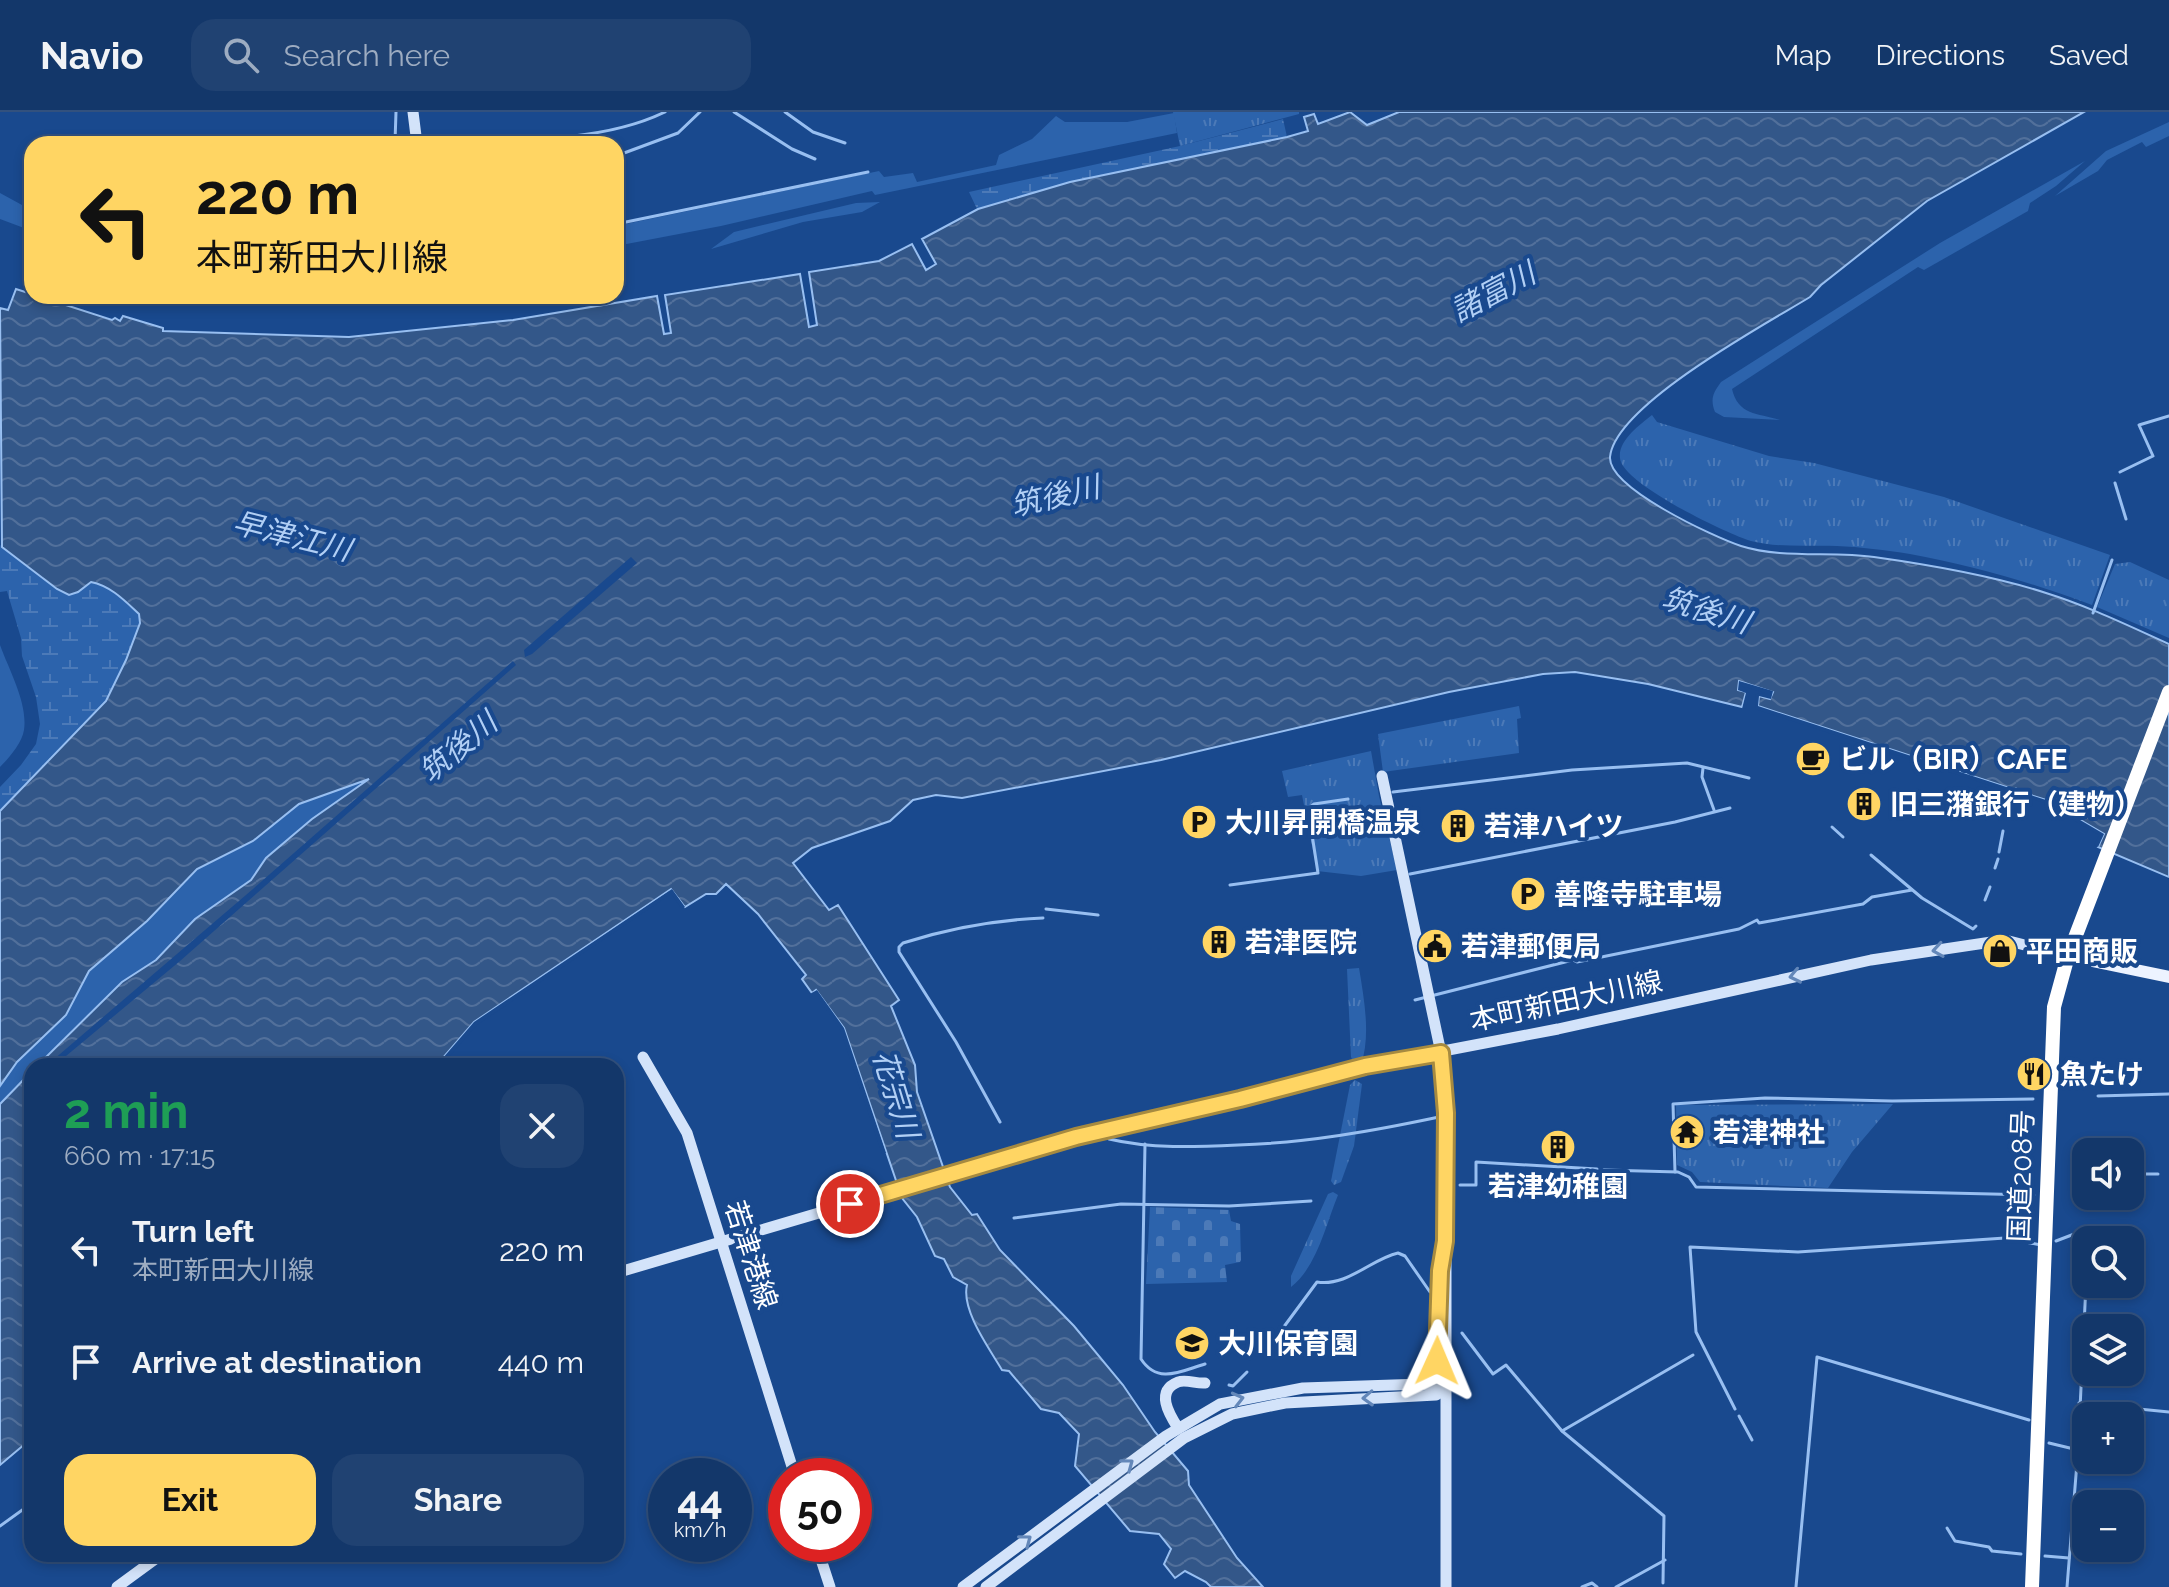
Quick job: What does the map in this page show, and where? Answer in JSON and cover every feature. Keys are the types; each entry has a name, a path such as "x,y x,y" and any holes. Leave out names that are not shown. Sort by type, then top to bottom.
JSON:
{"highway":[{"name":"国道208号","path":"2032,1587 2054,1007 2068,956 2169,692"}],"main road":[{"path":"413,112 416,136"},
{"path":"1382,776 1441,1053 1446,1113 1439,1390 1446,1587"},
{"name":"本町新田大川線","path":"624,1271 1076,1137 1365,1066 1441,1053 1871,960 2005,940 2068,956"},
{"path":"2068,956 2169,977"},
{"name":"若津港線","path":"643,1057 687,1133 789,1458"},
{"path":"1178,1428 1168,1413 1166,1394 1179,1382 1205,1383"},
{"path":"1170,1441 1178,1428 1220,1404 1282,1391 1423,1384 1439,1390"},
{"path":"963,1587 1170,1441 1219,1420 1260,1406 1439,1390"},
{"path":"986,1587 1095,1496"},
{"path":"117,1587 151,1562"},
{"path":"822,1562 830,1587"}],"green space":[{"path":"1173,112 1299,112 1299,114 1180,146"},
{"path":"1174,113 1177,133 875,195 872,191 624,244 624,224 879,171 884,177 913,173 917,182 996,165 999,155 1032,139 1056,116 1065,122 1127,122"},
{"path":"1283,119 1287,137 922,239 977,209 969,192 1180,146"},
{"path":"2169,122 2169,136 2146,147 2142,142 2107,160 2098,171 2055,196 2106,151"},
{"path":"2085,161 2030,203 2028,211 1924,270 1918,267 1732,389 1744,408 1780,420 1724,417 1715,412 1713,396 1721,382 1940,243"},
{"path":"0,193 24,205 24,228 0,219"},
{"path":"880,202 862,212 803,222 711,249 734,232 856,203"},
{"path":"1652,415 1657,422 1769,456 1814,463 1944,497 2110,555 2092,605 2002,575 1933,558 1855,547 1772,545 1739,536 1677,506 1638,481 1625,468 1620,458 1622,445"},
{"path":"0,545 57,589 78,592 92,582 105,587 139,615 140,623 106,701 0,811 0,787 36,744 40,724 36,697 22,656 21,638 7,591 0,592"},
{"path":"2130,562 2169,580 2169,638 2097,607 2115,564"},
{"path":"0,645 21,698 24,730 21,740 0,767"},
{"path":"1519,706 1519,753 1383,772 1378,734"},
{"path":"1371,751 1397,870 1361,876 1317,871 1302,795 1288,797 1282,771"},
{"path":"373,778 312,819 266,858 251,880 195,919 156,960 122,982 45,1058 24,1058 24,1079 0,1104 0,1086 17,1062 66,1015 89,971 147,921 198,869 253,841 299,804"},
{"path":"1359,968 1366,1042 1361,1065 1355,1066 1351,1057 1347,969"},
{"path":"1355,1080 1362,1084 1354,1146 1341,1182 1334,1185 1331,1181 1350,1085"},
{"path":"1893,1104 1852,1152 1828,1188 1700,1182 1692,1172 1677,1165 1676,1105"},
{"path":"1333,1192 1338,1195 1320,1244 1308,1268 1291,1287 1291,1276 1328,1194"},
{"path":"1150,1207 1229,1210 1231,1221 1240,1224 1241,1260 1225,1265 1227,1282 1146,1284"}],"water":[{"path":"1350,112 1367,125 1399,112 2084,112 1927,201 1810,297 1695,368 1637,414 1618,436 1610,457 1614,469 1643,496 1687,522 1741,546 1790,554 1858,555 1982,576 2062,598 2169,644 2169,877 2098,847 2104,834 2046,800 1758,706 1759,696 1770,699 1773,692 1739,681 1738,690 1746,692 1742,707 1648,684 1575,672 1543,674 1449,692 1161,760 962,798 936,795 913,800 890,821 812,848 793,863 829,910 838,905 899,1000 891,1006 915,1065 917,1092 950,1187 972,1215 977,1214 1000,1250 1074,1326 1123,1385 1155,1432 1188,1471 1189,1485 1237,1558 1263,1587 1211,1587 1185,1571 1175,1578 1164,1564 1171,1549 1159,1534 1130,1531 1075,1466 1079,1434 1059,1413 1041,1409 1009,1371 1002,1370 972,1317 966,1295 967,1285 953,1277 944,1259 935,1256 917,1217 902,1198 844,1028 816,990 812,993 802,979 806,975 758,914 726,884 716,894 706,894 685,907 671,889 474,1022 443,1058 45,1058 122,982 156,960 195,919 251,880 266,858 312,819 369,779 299,804 253,841 197,869 147,921 89,971 66,1015 17,1062 0,1086 0,811 106,701 140,623 139,614 105,587 91,582 69,595 2,547 0,308 8,310 16,289 24,292 24,304 62,304 112,320 120,321 123,316 163,328 163,331 349,337 513,320 624,304 624,302 657,296 664,334 671,333 665,295 800,274 809,327 817,325 809,272 879,261 912,244 926,270 936,264 922,239 978,209 1070,182 1287,137 1308,131 1304,117 1314,114 1318,124"},
{"path":"24,1079 24,1445 0,1465 0,1104"}],"pier":[{"path":"631,557 637,563 525,657 524,650"},
{"path":"513,661 516,665 180,961 64,1058 55,1058"},
{"path":"1739,681 1773,691 1771,699 1759,696 1758,706 2046,800 2104,834 2098,847 2094,845 2099,835 2044,803 1755,709 1756,693 1768,694 1742,686 1750,693 1746,708 1742,709 1746,693 1738,690"},
{"path":"672,889 685,907 682,909 671,894 477,1025 448,1058 443,1058 474,1022"},
{"path":"817,990 844,1028 886,1153 882,1154 840,1030 816,995 808,995"}],"waterway":[{"path":"395,136 396,112"},
{"path":"569,136 638,123 665,112"},
{"path":"624,153 678,133 700,112"},
{"path":"734,112 792,149 815,159"},
{"path":"785,112 813,132 845,143"},
{"path":"626,222 868,172"},
{"path":"2120,472 2153,456 2139,425 2169,416"},
{"path":"2115,483 2126,519"},
{"path":"2093,613 2112,560"},
{"path":"1393,792 1572,770 1687,763 1749,778"},
{"path":"1703,768 1702,777 1714,810"},
{"path":"2011,813 2016,789"},
{"path":"1230,885 1318,873 1308,809 1314,804 1348,799"},
{"path":"1410,874 1675,822 1730,808"},
{"path":"1832,827 1843,837"},
{"path":"1999,852 2003,831"},
{"path":"1871,855 1922,898 1973,929 1976,926"},
{"path":"1995,868 1998,859"},
{"path":"1985,900 1990,887"},
{"path":"1415,1000 1573,960 1577,962 1739,929 1757,920 1759,923 1863,904 1872,897 1912,890"},
{"path":"1046,909 1098,915"},
{"path":"1000,1122 956,1042 899,952 899,947 903,943 955,929 1043,918"},
{"path":"2098,1096 2169,1094"},
{"path":"1675,1172 1673,1104 1765,1098 1892,1101 2033,1099"},
{"path":"1109,1139 1173,1146 1263,1144 1339,1136 1439,1117"},
{"path":"1145,1144 1141,1359 1148,1367 1162,1374 1205,1364"},
{"path":"1460,1185 1476,1185 1476,1162 1597,1169"},
{"path":"1604,1170 1678,1172 1689,1177 1696,1187 2034,1195"},
{"path":"2144,1174 2158,1174"},
{"path":"1014,1218 1121,1204 1229,1206 1311,1201"},
{"path":"2056,1241 2072,1235"},
{"path":"1735,1409 1696,1332 1690,1247 1798,1252 2005,1238 2041,1245"},
{"path":"1283,1328 1317,1282 1349,1277 1398,1253 1405,1256 1430,1292"},
{"path":"2080,1402 2085,1298"},
{"path":"1462,1333 1493,1374 1506,1365 1562,1431 1664,1516 1663,1583"},
{"path":"1562,1431 1693,1355"},
{"path":"1796,1587 1817,1357 2029,1420"},
{"path":"1229,1385 1233,1386 1247,1372"},
{"path":"2144,1410 2169,1412"},
{"path":"1739,1416 1752,1440"},
{"path":"2049,1443 2078,1450 2067,1587"},
{"path":"0,1526 24,1509"},
{"path":"1947,1528 1955,1541 1989,1547 1992,1551 2021,1554"},
{"path":"2045,1556 2069,1558"},
{"path":"1616,1587 1665,1560"},
{"path":"1582,1587 1592,1583 1597,1587"}],"place":[{"name":"ビル（BIR）CAFE","path":"1813,759"},
{"name":"旧三潴銀行（建物）","path":"1864,804"},
{"name":"大川昇開橋温泉","path":"1199,822"},
{"name":"若津ハイツ","path":"1458,826"},
{"name":"善隆寺駐車場","path":"1528,894"},
{"name":"若津医院","path":"1219,942"},
{"name":"若津郵便局","path":"1435,946"},
{"name":"平田商販","path":"2000,951"},
{"name":"魚たけ","path":"2034,1074"},
{"name":"若津神社","path":"1687,1132"},
{"name":"若津幼稚園","path":"1558,1147"},
{"name":"大川保育園","path":"1192,1343"}],"route":[{"path":"850,1204 1076,1137 1365,1066 1441,1053 1446,1113 1445,1241 1440,1271 1437,1361"}],"water label":[{"name":"諸富川","path":"1493,292"},
{"name":"筑後川","path":"1055,496"},
{"name":"早津江川","path":"292,536"},
{"name":"筑後川","path":"1706,610"},
{"name":"筑後川","path":"458,747"},
{"name":"花宗川","path":"896,1094"}]}
